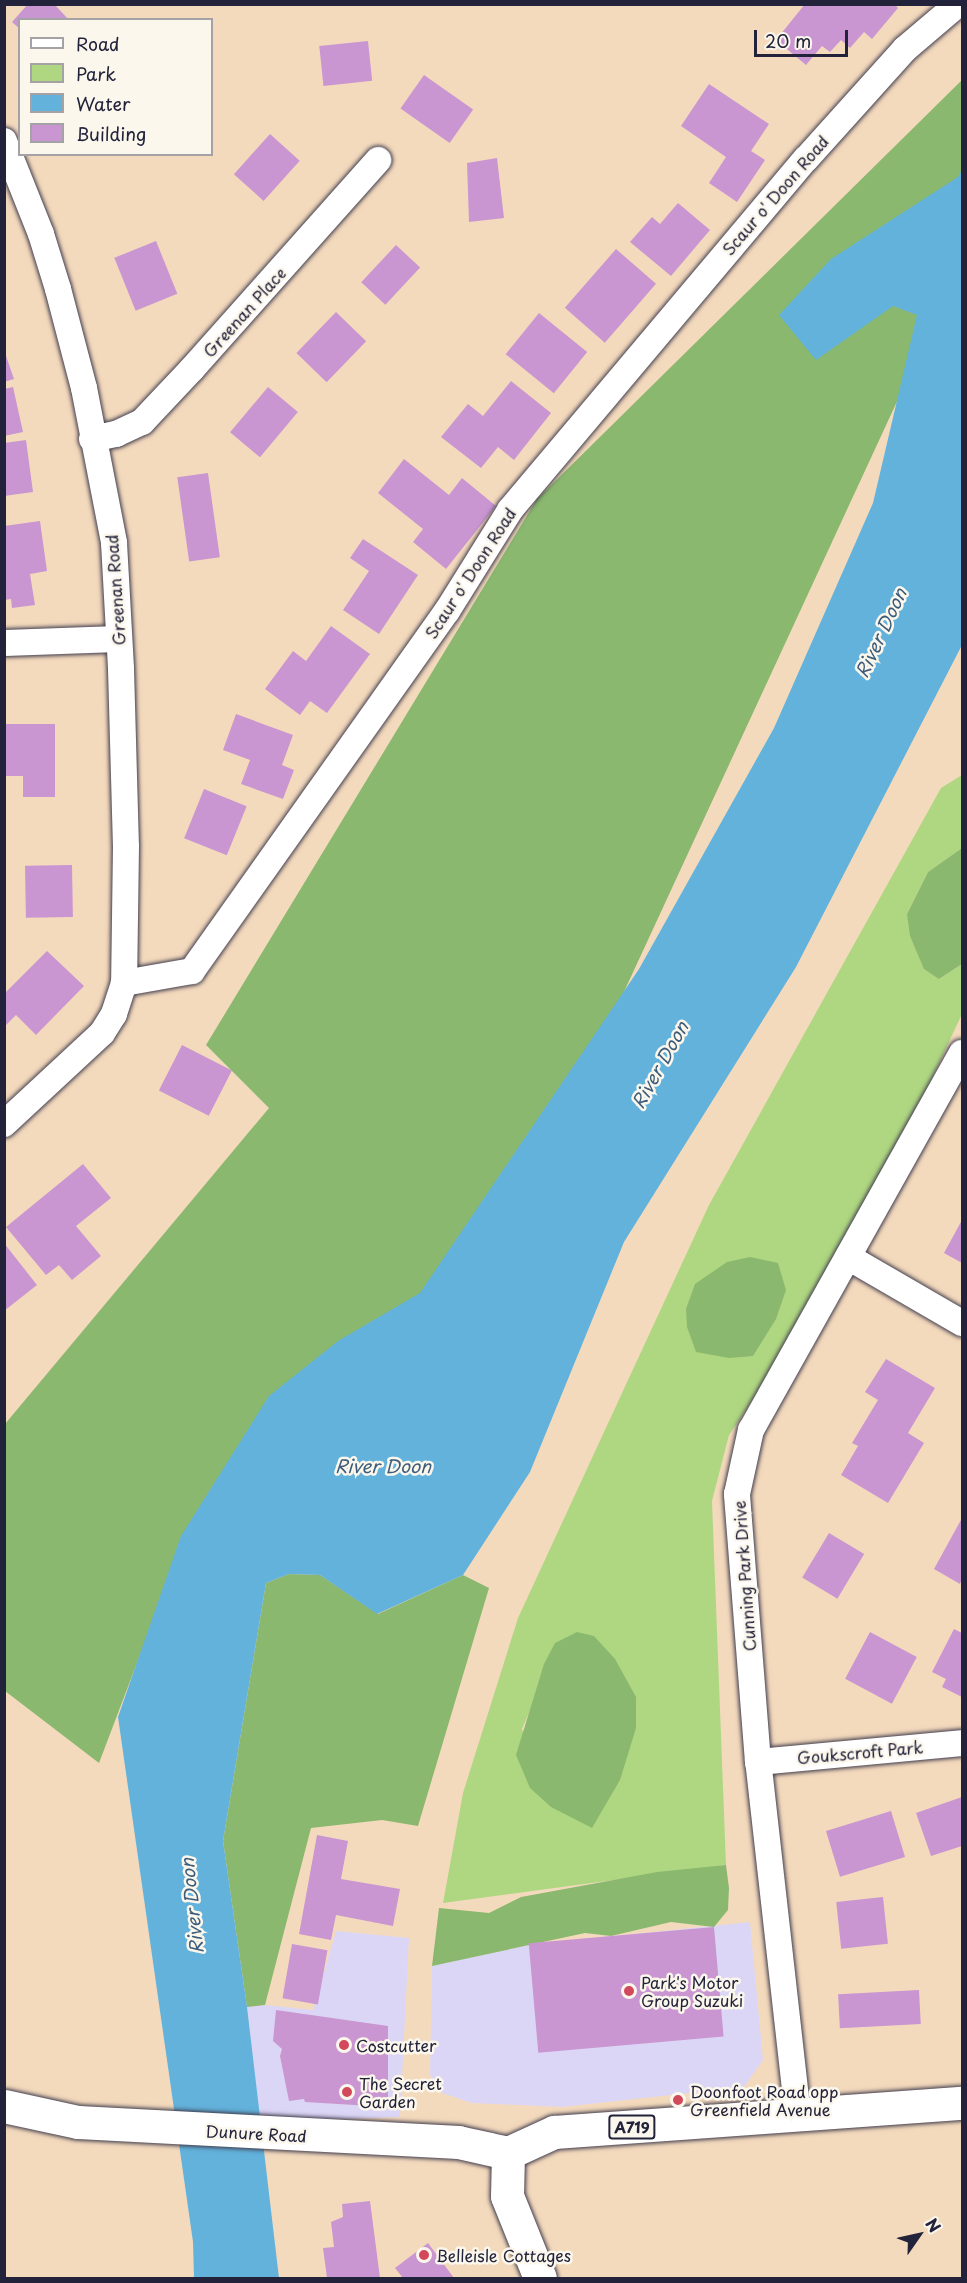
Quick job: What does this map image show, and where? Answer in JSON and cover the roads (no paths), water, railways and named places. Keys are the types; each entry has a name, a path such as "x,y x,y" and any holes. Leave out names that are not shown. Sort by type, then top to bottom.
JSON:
{"main road":[{"name":"A719","path":"508,2153 554,2133 963,2103"},
{"name":"Dunure Road","path":"4,2106 78,2122 458,2142 508,2153"},
{"path":"508,2153 507,2196 540,2278"}],"street":[{"name":"Scaur o' Doon Road","path":"124,983 192,971 447,611 510,510 806,159 905,49 952,9"},
{"name":"Greenan Road","path":"4,141 14,193 58,289 84,388 92,439 114,543 126,846 124,983"},
{"name":"Greenan Place","path":"92,439 116,434 142,422 378,160"},
{"path":"4,643 119,639"},
{"path":"4,1124 102,1033 114,1014 124,983"},
{"name":"Cunning Park Drive","path":"798,2116 758,1761 737,1494 751,1430 963,1053"},
{"path":"848,1257 963,1323"},
{"name":"Goukscroft Park","path":"758,1761 963,1743"}],"water":[{"name":"River Doon","path":"962,170 962,645 796,967 624,1242 530,1472 463,1575 377,1614 320,1575 289,1574 266,1583 223,1841 247,2007 279,2278 194,2278 193,2242 118,1717 181,1536 269,1396 338,1341 420,1293 639,969 774,728 873,503 917,315 893,306 816,360 779,315 831,259 958,177"}],"place":[{"name":"Park's Motor Group Suzuki","path":"629,1991"},
{"name":"Costcutter","path":"344,2045"},
{"name":"The Secret Garden","path":"347,2092"},
{"name":"Doonfoot Road opp Greenfield Avenue","path":"678,2100"},
{"name":"Belleisle Cottages","path":"424,2255"}]}
